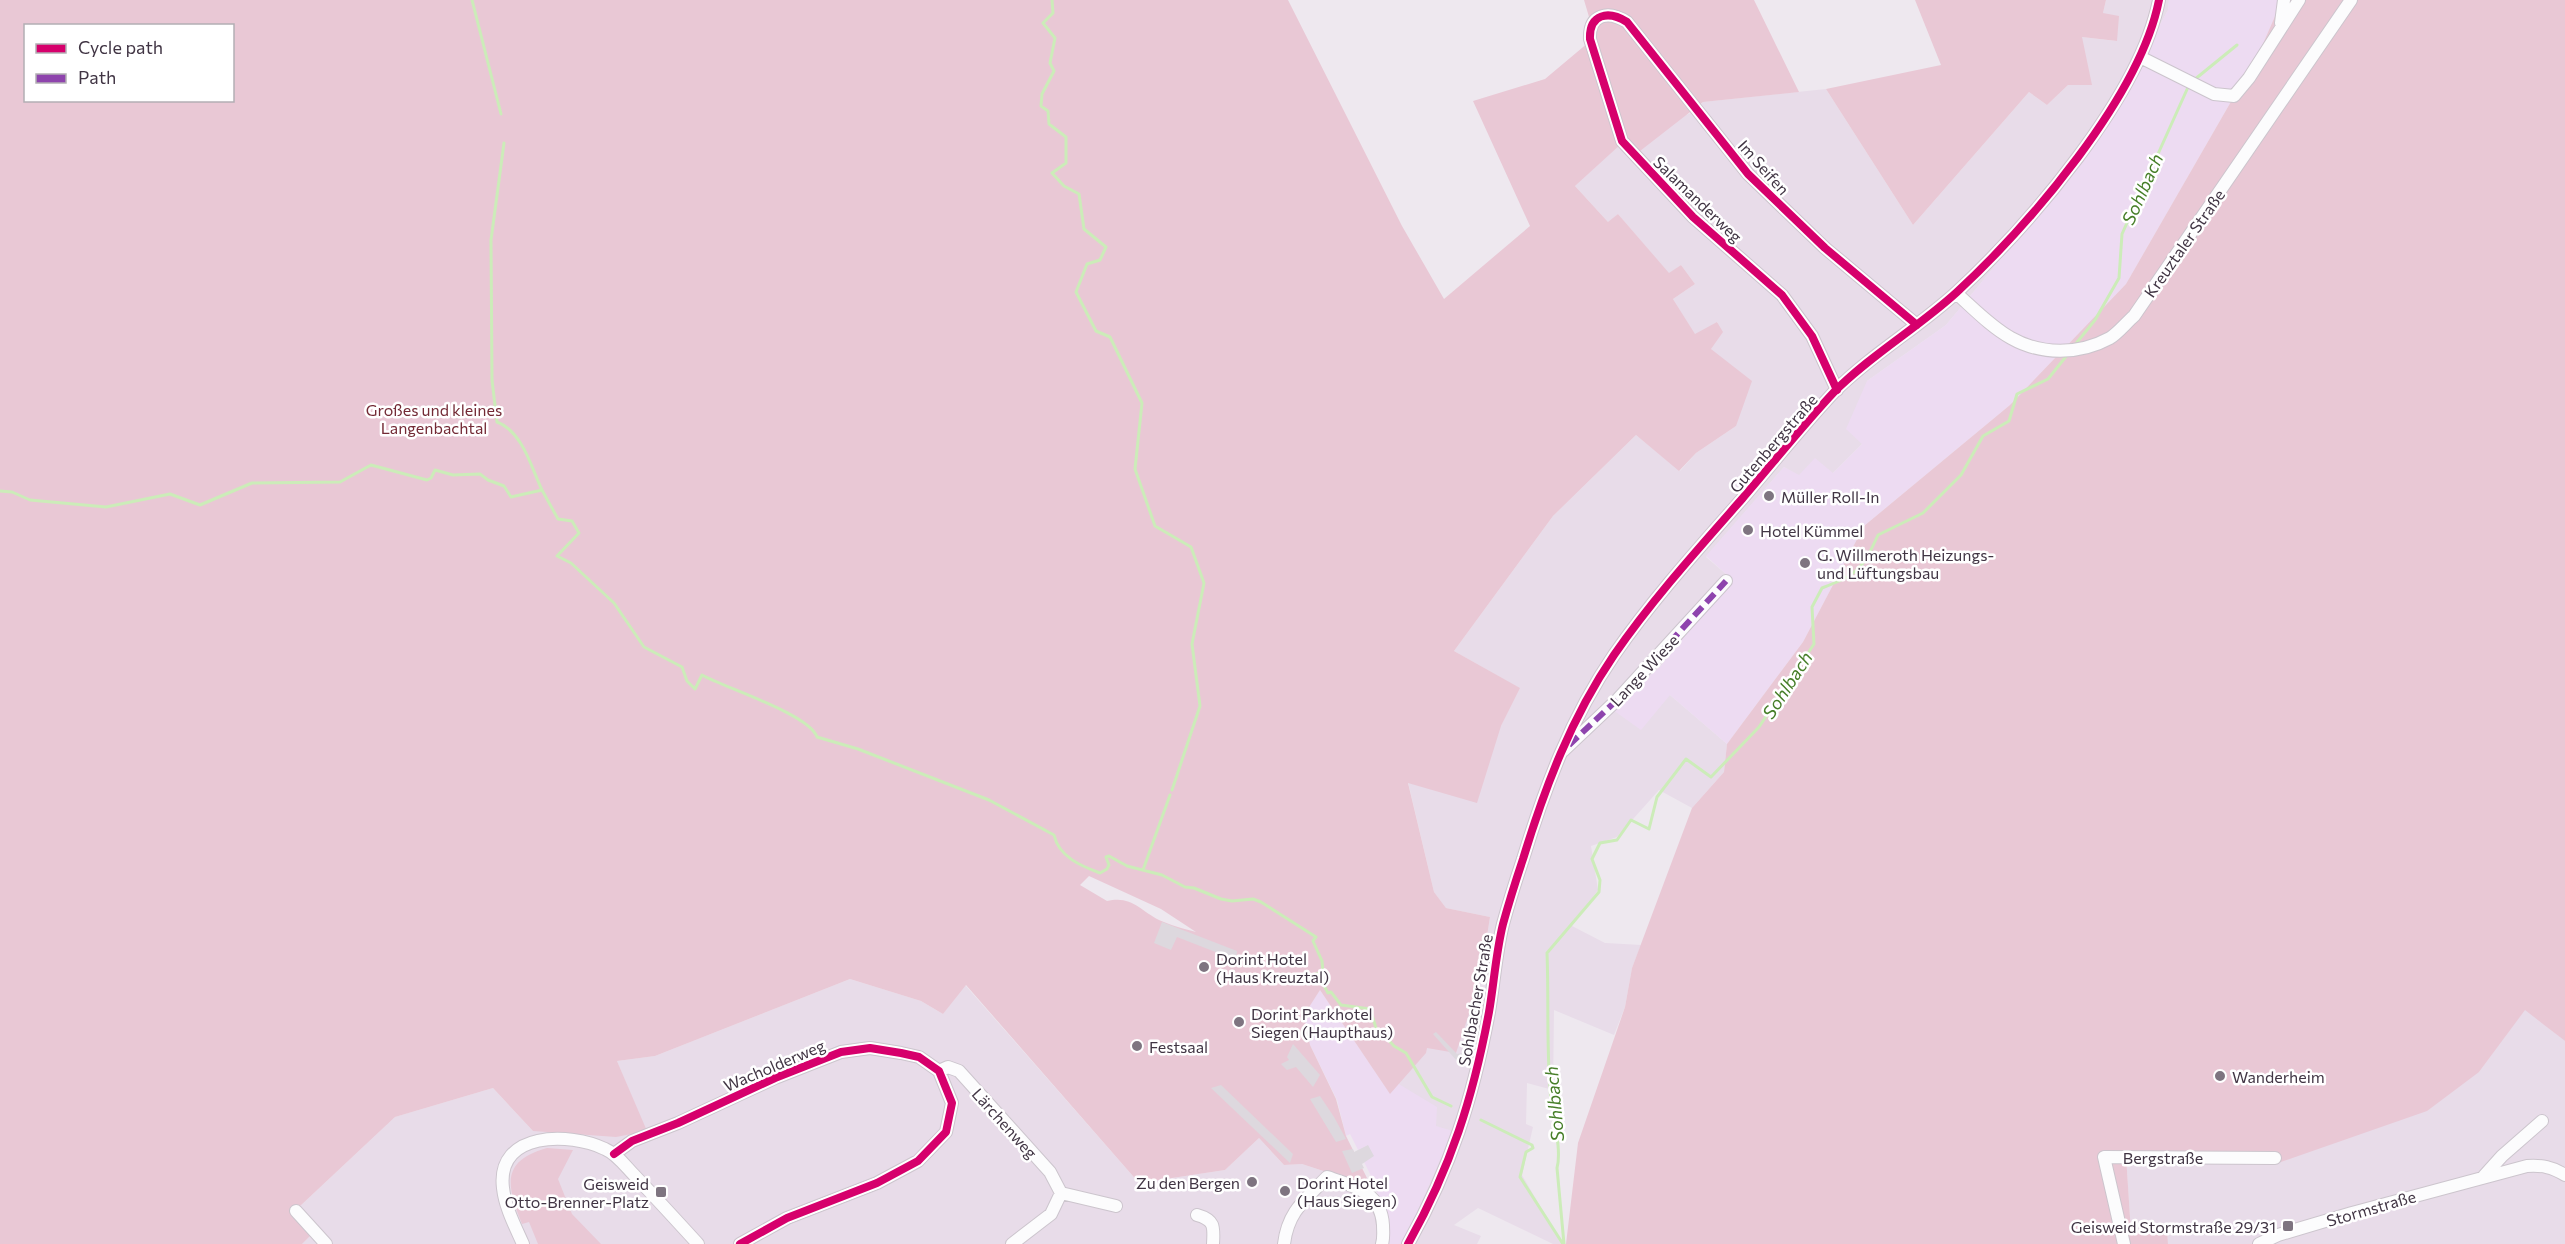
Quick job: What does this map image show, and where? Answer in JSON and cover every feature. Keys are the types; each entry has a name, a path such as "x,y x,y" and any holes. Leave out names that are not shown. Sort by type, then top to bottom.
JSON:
{"street":[{"name":"Gutenbergstraße","path":"1558,756 1592,690 1615,654 1706,541 1837,390 1956,293 1995,254 2085,147 2114,106 2140,57 2156,19 2159,0"},
{"path":"2281,26 2284,0"},
{"path":"2140,57 2214,94 2234,96 2249,78 2299,0"},
{"name":"Kreuztaler Straße","path":"1956,293 2009,337 2034,348 2060,351 2086,348 2111,338 2134,316 2351,0"},
{"name":"Im Seifen","path":"1608,15 1617,16 1639,35 1748,174 1825,249 1917,325"},
{"name":"Salamanderweg","path":"1608,15 1592,22 1590,39 1622,141 1693,217 1782,295 1812,336 1837,390"},
{"name":"Lange Wiese","path":"1558,756 1618,699 1726,581"},
{"name":"Sohlbacher Straße","path":"1408,1244 1430,1203 1462,1127 1489,1013 1503,926 1538,811 1558,756"},
{"name":"Wacholderweg","path":"614,1154 632,1141 678,1123 775,1078 841,1052 870,1048 901,1053 919,1057 939,1071"},
{"name":"Lärchenweg","path":"939,1071 948,1067 959,1071 1050,1173 1061,1193"},
{"path":"740,1244 787,1218 877,1183 918,1161 946,1132 952,1103 939,1071"},
{"path":"2484,1176 2502,1156 2542,1121"},
{"path":"523,1244 503,1188 507,1165 519,1148 543,1138 592,1144 614,1154 698,1244"},
{"name":"Bergstraße","path":"2124,1244 2104,1157 2275,1158"},
{"name":"Stormstraße","path":"2259,1244 2278,1235 2484,1176 2540,1165 2554,1168 2565,1175"},
{"path":"1284,1244 1291,1216 1327,1177 1364,1190 1379,1205 1383,1221 1382,1244"},
{"path":"1012,1244 1051,1214 1061,1193 1116,1206"},
{"path":"296,1211 326,1244"},
{"path":"1197,1215 1211,1220 1214,1224 1214,1244"}],"shaded area":[{"path":"2106,0 2169,0 2168,10 2092,149 1946,325 1867,381 1863,443 1833,473 1799,476 1784,467 1706,557 1727,575 1662,665 1613,710 1670,695 1727,744 1724,772 1692,808 1659,790 1617,837 1591,846 1598,890 1572,926 1605,943 1641,945 1632,968 1625,1007 1614,1035 1554,1010 1553,1090 1527,1083 1526,1124 1533,1127 1522,1175 1562,1244 1553,1244 1478,1208 1454,1225 1481,1236 1477,1244 1403,1244 1436,1126 1397,1083 1480,981 1490,917 1446,908 1434,892 1408,782 1501,726 1519,688 1454,651 1553,516 1636,435 1680,471 1696,453 1736,426 1711,349 1718,322 1695,335 1673,299 1695,284 1681,265 1669,274 1618,214 1609,223 1575,186 1621,143 1693,112 1703,102 1826,89 1913,225 2029,92 2047,105 2068,85 2082,37 2116,41 2103,13"},
{"path":"2169,0 2279,0 2279,7 2259,53 2126,284 2010,405 1864,526 1803,642 1727,744 1670,695 1641,730 1613,710 1662,665 1727,575 1706,556 1784,467 1799,475 1815,458 1833,473 1862,444 1846,429 1867,381 1946,325 2092,149 2168,10"},
{"path":"1162,922 1237,951 1236,960 1177,937 1171,950 1154,943"},
{"path":"850,979 921,1001 943,1014 965,985 1139,1183 1225,1170 1259,1138 1284,1165 1302,1164 1360,1183 1384,1224 1387,1244 302,1244 317,1229 297,1209 395,1117 493,1088 533,1131 646,1131 617,1061 655,1056"},
{"path":"1320,990 1389,1092 1397,1083 1437,1107 1436,1126 1453,1131 1403,1244 1387,1244 1376,1186 1350,1134 1346,1136 1337,1100 1310,1045 1303,1015"},
{"path":"2525,1009 2565,1041 2565,1244 2168,1244 2167,1229 2131,1234 2126,1155 2479,1072"},
{"path":"1436,1032 1457,1054 1474,1051 1474,1058 1466,1063 1457,1061 1433,1034"},
{"path":"1293,1044 1320,1075 1313,1087 1296,1067 1287,1070 1281,1064 1289,1060 1287,1057"},
{"path":"1221,1085 1293,1154 1290,1163 1211,1088"},
{"path":"1320,1096 1346,1139 1336,1142 1310,1099"},
{"path":"1368,1145 1374,1156 1362,1164 1364,1168 1352,1173 1342,1151 1353,1149 1354,1152"}],"green space":[{"name":"Großes und kleines Langenbachtal","path":"0,0 1288,0 1402,226 1444,299 1530,226 1473,101 1545,79 1595,37 1584,0 1754,0 1799,92 1703,102 1640,151 1621,144 1575,186 1608,222 1618,214 1669,273 1681,265 1695,284 1673,299 1695,334 1717,322 1723,332 1711,349 1752,381 1736,426 1696,453 1679,471 1636,435 1553,516 1454,651 1520,688 1501,726 1477,803 1408,783 1434,892 1446,908 1490,917 1480,981 1456,1053 1427,1048 1426,1053 1390,1094 1320,990 1304,1015 1310,1045 1336,1099 1346,1136 1367,1178 1360,1183 1302,1164 1284,1165 1259,1138 1225,1170 1139,1183 966,985 943,1014 921,1001 850,979 655,1056 617,1061 647,1131 616,1137 533,1131 493,1088 395,1117 298,1208 317,1229 302,1244 0,1244","holes":["1089,876 1161,909 1196,932 1159,920 1129,902 1107,901 1080,885"]},
{"path":"1915,0 2106,0 2103,13 2119,16 2117,41 2082,37 2092,85 2068,85 2047,105 2029,92 1913,225 1826,89 1941,65"},
{"path":"2279,0 2565,0 2565,1041 2525,1010 2479,1072 2427,1111 2278,1163 2126,1155 2131,1233 2167,1229 2168,1244 1566,1244 1578,1143 1625,1007 1632,968 1692,808 1724,772 1727,744 1803,642 1864,526 2010,405 2126,284 2259,53 2279,7"},
{"path":"547,1148 573,1150 558,1179 572,1214 601,1244 538,1244 529,1222 522,1224 513,1198 511,1177 514,1168 521,1160"}],"waterway":[{"path":"472,0 501,114"},
{"path":"1052,0 1053,13 1043,23 1055,38 1050,63 1054,71 1042,94 1041,106 1048,111 1049,124 1066,137 1066,163 1052,173 1064,186 1079,194 1084,229 1106,247 1100,260 1087,264 1076,292 1096,331 1110,337 1142,403 1135,469 1155,526 1191,547 1204,583 1192,644 1200,706 1172,790"},
{"name":"Sohlbach","path":"2194,80 2237,45"},
{"name":"Sohlbach","path":"2074,346 2095,320 2119,278 2122,234 2189,85"},
{"path":"504,143 491,240 492,380 497,422 506,427 520,442 542,490"},
{"name":"Sohlbach","path":"1564,1244 1557,1168 1558,1143 1549,1082 1547,953 1599,892 1600,880 1592,859 1600,843 1617,840 1631,820 1649,829 1657,797 1686,759 1711,777 1759,727 1814,644 1812,607 1822,588 1844,579 1858,569 1868,556 1878,535 1923,513 1961,475 1983,436 2009,421 2017,394 2048,379 2068,354"},
{"path":"0,491 12,492 30,500 106,507 170,494 200,505 252,483 340,482 371,465 427,480 431,478 435,470 453,475 480,474 504,486 511,497 542,490 558,519 572,521 579,533 557,556 571,563 614,603 644,647 682,667 687,681 695,689 702,675 799,719 811,728 817,737 858,749 989,800 1054,835 1061,849 1072,860 1100,873 1107,869 1109,865 1106,857 1109,856 1127,866 1162,875 1185,887 1194,888 1221,899 1232,901 1253,899 1261,902 1316,937 1313,941 1322,961 1323,972 1310,976 1311,981 1321,980 1328,993 1331,992 1341,1005 1370,1009 1377,1031 1380,1031 1394,1046 1406,1053 1432,1097 1451,1106"},
{"path":"1143,870 1170,795"},
{"path":"1481,1120 1532,1145 1533,1148 1526,1152 1520,1177 1563,1244"}],"marked path":[{"path":"1569,745 1618,699 1726,581"}],"cycle path":[{"path":"1408,1244 1437,1187 1468,1103 1483,1044 1503,924 1531,832 1572,728 1599,679 1614,655 1660,595 1835,391 1864,365 1957,292 2048,196 2106,117 2130,77 2148,38 2159,0"},
{"path":"1837,390 1812,336 1782,295 1693,217 1622,141 1590,39 1596,19 1613,16 1627,22 1748,174 1825,248 1917,325"},
{"path":"614,1154 632,1141 678,1123 775,1078 841,1052 870,1048 901,1053 919,1057 939,1071 952,1103 946,1132 918,1161 877,1183 787,1218 740,1244"}],"place":[{"name":"Müller Roll-In","path":"1769,496"},
{"name":"Hotel Kümmel","path":"1748,530"},
{"name":"G. Willmeroth Heizungs- und Lüftungsbau","path":"1805,563"},
{"name":"Dorint Hotel (Haus Kreuztal)","path":"1204,967"},
{"name":"Dorint Parkhotel Siegen (Haupthaus)","path":"1239,1022"},
{"name":"Festsaal","path":"1137,1046"},
{"name":"Wanderheim","path":"2220,1076"},
{"name":"Zu den Bergen","path":"1252,1182"},
{"name":"Dorint Hotel (Haus Siegen)","path":"1285,1191"},
{"name":"Geisweid Otto-Brenner-Platz","path":"661,1192"},
{"name":"Geisweid Stormstraße 29/31","path":"2288,1226"}]}
